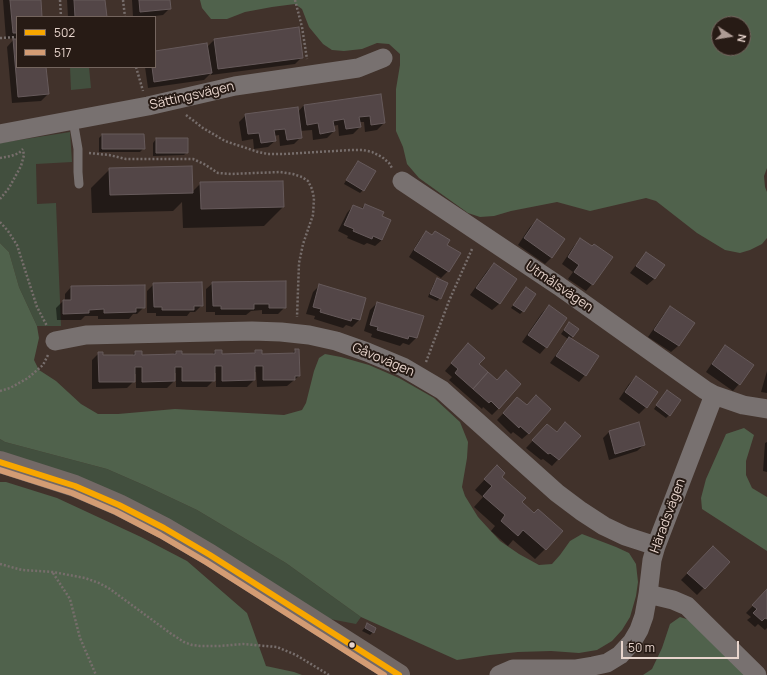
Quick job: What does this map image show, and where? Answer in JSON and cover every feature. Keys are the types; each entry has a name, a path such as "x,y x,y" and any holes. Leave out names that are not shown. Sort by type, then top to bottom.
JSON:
{"street":[{"name":"Sättingsvägen","path":"1,131 73,120 148,106 236,86 358,68 383,58"},
{"name":"Utmålsvägen","path":"402,181 559,286 705,390 743,405 767,409"},
{"name":"Gåvovägen","path":"55,341 86,335 252,331 309,335 342,343 403,367 442,390 557,493 580,511 604,526 625,536 656,546"},
{"name":"Häradsvägen","path":"499,675 513,669 575,669 593,666 607,662 620,654 632,642 639,630 644,616 652,560 656,546 714,394"},
{"path":"0,462 75,486 119,505 164,528 210,555 399,675"},
{"path":"648,594 674,600 687,606 758,675"}],"lane":[{"path":"73,120 78,149 79,184"}],"path":[{"path":"60,0 61,16"},
{"path":"124,0 125,16"},
{"path":"295,0 302,27 310,75"},
{"path":"0,38 16,37"},
{"path":"136,68 148,106"},
{"path":"177,100 178,109 190,119 225,141 233,144 268,154 351,150 368,151 382,157 389,163 402,181"},
{"path":"78,149 86,153 109,155 126,159 193,159 218,173 231,174 280,172 294,174 308,181 314,198 313,215 303,244 299,263 295,334"},
{"path":"0,200 9,188 21,166 24,155 22,150"},
{"path":"0,222 17,245 37,307 55,341 43,365 28,378 10,388 0,391"},
{"path":"421,377 449,301 480,234"},
{"path":"0,564 22,570 53,572 85,578 110,589 170,633 192,645 220,646 243,644 277,647 296,655 329,675"},
{"path":"53,572 70,599 80,638 96,675"}],"green space":[{"path":"200,0 767,0 767,168 764,176 767,192 767,238 762,244 740,253 725,250 697,233 656,201 646,198 590,211 557,202 494,216 480,217 468,213 419,178 407,164 403,147 396,131 396,89 400,65 400,54 389,44 377,43 362,49 344,51 332,50 323,44 309,27 302,9 295,4 245,12 227,19 211,19 202,8"},
{"path":"70,68 89,68 91,88 71,90"},
{"path":"70,132 72,162 36,164 37,204 56,203 61,326 37,326 19,287 9,252 0,243 0,143"},
{"path":"0,243 9,252 19,287 37,326 39,338 34,360 39,370 56,381 81,404 98,414 118,414 175,409 284,415 302,410 306,403 319,358 325,354 369,365 399,378 434,398 460,422 468,442 462,487 465,496 478,517 500,541 539,565 552,564 570,541 582,534 629,553 636,564 638,582 630,617 622,630 612,641 597,650 579,653 551,651 518,652 457,660 361,617 286,563 197,510 107,469 5,442 0,439"},
{"path":"744,428 754,435 746,461 746,475 752,488 767,497 767,551 702,509 701,498 706,479 726,434"},
{"path":"0,439 5,442 107,469 197,510 286,563 361,617 356,624 330,619 0,455"},
{"path":"0,482 6,482 57,498 141,537 187,561 247,613 266,666 302,675 0,675"},
{"path":"680,617 696,622 750,675 643,675 652,669 662,648 670,624"}],"building":[{"path":"10,0 41,0 42,16 16,16 16,33 13,33"},
{"path":"74,0 105,0 107,16 75,16"},
{"path":"139,0 170,0 171,9 140,12"},
{"path":"299,27 303,58 218,69 214,39"},
{"path":"13,39 16,39 16,68 46,68 49,94 18,97"},
{"path":"207,43 212,73 154,82 152,68 156,68 156,51"},
{"path":"381,94 385,123 371,125 370,116 359,117 361,127 346,129 344,119 333,121 335,131 320,134 318,123 307,125 304,105"},
{"path":"298,107 302,138 287,140 285,129 274,130 276,141 261,143 259,133 248,134 245,114"},
{"path":"102,134 144,134 145,149 102,149"},
{"path":"156,138 188,138 188,153 156,153"},
{"path":"358,161 376,171 364,191 346,180"},
{"path":"192,166 193,193 110,195 109,168"},
{"path":"283,181 284,207 201,209 200,182"},
{"path":"365,204 384,212 382,216 391,220 382,240 373,236 372,239 353,231 354,229 344,225 353,205 363,209"},
{"path":"537,219 565,239 552,258 524,238"},
{"path":"426,231 432,235 435,231 450,240 447,245 461,253 449,272 414,250"},
{"path":"580,238 592,246 594,244 613,257 593,285 574,272 579,265 568,257"},
{"path":"646,252 665,265 655,279 636,266"},
{"path":"494,263 517,279 500,304 476,288"},
{"path":"437,278 448,283 441,299 430,294"},
{"path":"286,281 286,308 269,308 269,304 254,304 254,309 221,309 221,306 213,306 212,282"},
{"path":"202,282 203,306 194,306 194,310 162,310 162,307 154,307 153,283"},
{"path":"319,284 366,298 360,320 352,318 351,321 320,312 321,309 313,307"},
{"path":"145,285 145,308 136,308 136,312 104,313 104,309 89,310 89,313 63,314 63,300 71,300 71,286"},
{"path":"526,287 536,294 524,312 513,305"},
{"path":"377,302 424,316 417,338 409,336 408,339 377,330 378,327 370,325"},
{"path":"549,305 567,318 547,348 528,335"},
{"path":"670,306 695,323 679,346 654,330"},
{"path":"569,322 579,329 573,337 564,330"},
{"path":"569,337 599,356 586,376 556,356"},
{"path":"468,343 485,358 479,364 488,372 473,389 455,373 458,369 451,363"},
{"path":"725,345 754,365 740,385 712,364"},
{"path":"295,349 299,349 300,376 295,376 295,380 263,380 263,366 255,366 255,380 222,381 222,366 215,366 215,381 182,381 182,367 175,367 175,381 142,382 142,367 135,367 135,382 99,382 98,352 103,352 103,355 135,355 135,351 142,351 142,355 176,354 176,351 182,351 182,354 215,354 215,350 222,350 222,354 255,353 255,350 262,350 262,354 295,353"},
{"path":"506,370 521,384 499,409 491,401 489,403 473,389 488,372 497,380"},
{"path":"636,376 658,392 647,408 625,392"},
{"path":"667,390 681,400 670,416 656,405"},
{"path":"536,395 551,409 529,434 520,426 519,428 503,413 517,397 527,405"},
{"path":"565,422 581,436 559,460 550,453 548,454 532,440 547,424 557,432"},
{"path":"639,422 645,445 615,454 609,431"},
{"path":"497,465 505,473 502,477 526,498 522,502 534,513 538,509 563,531 546,550 523,530 518,536 501,521 505,515 483,496 492,486 484,479"},
{"path":"713,546 730,562 705,589 687,573"},
{"path":"767,589 767,619 765,618 762,621 753,613 757,609 752,605"},
{"path":"367,623 376,628 374,633 365,628"}],"transit line":[{"name":"502","path":"0,462 75,486 119,505 164,528 210,555 399,675"},
{"name":"517","path":"0,470 72,493 116,512 160,535 206,562 384,675"}]}
